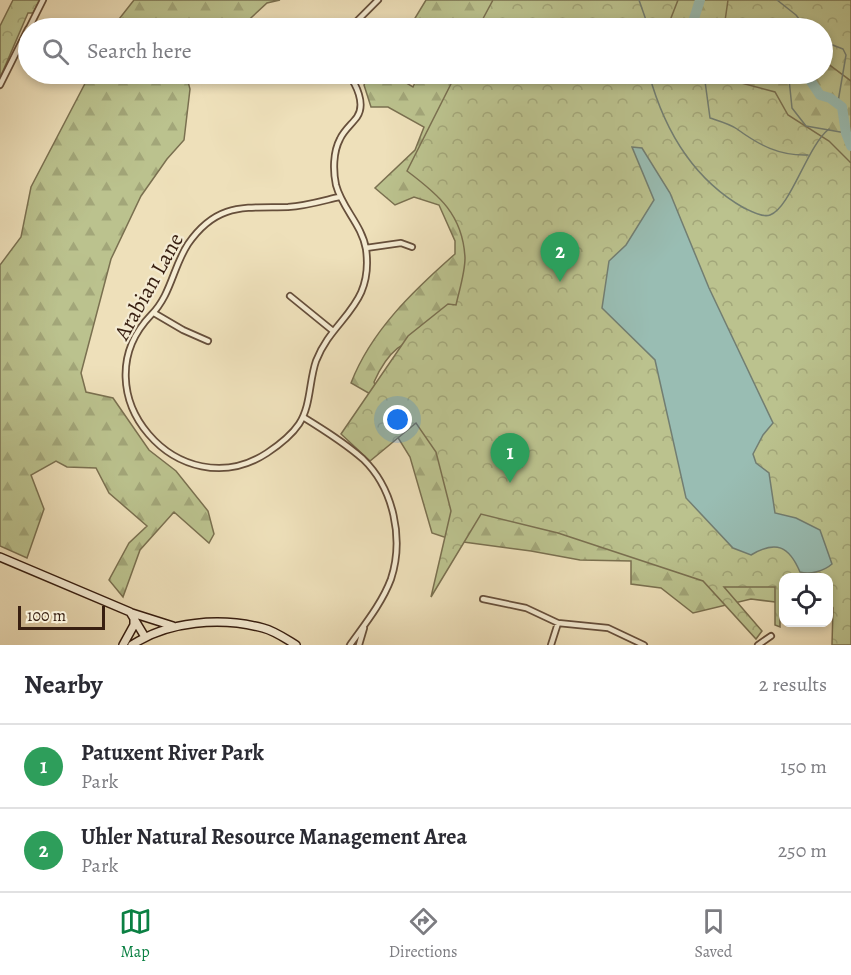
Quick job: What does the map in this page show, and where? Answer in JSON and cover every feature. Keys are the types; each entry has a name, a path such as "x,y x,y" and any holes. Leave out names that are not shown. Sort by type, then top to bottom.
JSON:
{"street":[{"path":"34,18 43,0"},
{"path":"360,18 378,0"},
{"path":"0,85 18,50"},
{"path":"339,197 334,168 338,143 357,118 360,108 355,84"},
{"name":"Arabian Lane","path":"339,197 357,227 366,248 365,281 362,291 354,309 333,332 315,364 303,417 282,442 261,456 241,465 216,468 175,457 140,426 127,388 126,366 132,344 137,332 167,294 189,243 216,218 247,206 288,207 339,197"},
{"path":"366,248 401,243 412,247"},
{"path":"290,296 333,332"},
{"path":"154,313 183,330 208,340"},
{"path":"303,417 363,460 384,488 392,508 396,541 394,568 387,589 350,645"},
{"path":"0,557 132,614 154,622 181,626"},
{"path":"483,599 526,608 558,623 608,627 645,645"},
{"path":"132,614 145,637"},
{"path":"123,645 134,626 132,614"},
{"path":"132,645 145,637 181,626 210,622 265,628 296,645"},
{"path":"358,645 366,623"},
{"path":"551,645 558,623"},
{"path":"758,645 771,636"}],"green space":[{"path":"13,0 40,0 33,13 28,13 26,18 18,18 18,36 0,78 0,26"},
{"path":"134,0 280,0 267,3 251,18 120,18"},
{"path":"426,0 851,0 851,546 794,573 779,573 779,602 751,599 693,613 661,588 631,584 631,561 580,560 456,541 432,533 410,457 384,415 442,327 409,341 393,352 380,369 374,382 377,390 372,395 351,383 359,364 382,329 409,297 455,254 455,241 439,205 414,197 395,205 375,188 415,150 424,127 388,107 371,107 364,84 408,84 413,87 414,84 833,84 833,18 415,18"},
{"path":"493,0 678,0 671,18 483,18"},
{"path":"728,0 851,0 851,81 833,68 833,18 725,18"},
{"path":"85,84 189,84 184,140 167,159 141,196 111,259 81,373 86,392 113,398 149,450 176,471 208,511 214,534 209,543 174,512 140,550 123,597 109,580 129,543 147,526 109,493 96,468 67,467 56,461 31,475 44,509 27,558 0,546 0,265 21,237 31,187"},
{"path":"451,84 745,84 775,92 788,115 829,141 851,163 851,645 832,645 833,573 779,573 779,627 775,625 775,587 724,587 762,631 756,639 703,581 558,533 481,514 431,597 451,511 436,452 416,423 370,461 341,434 408,336 448,304 456,305 465,264 460,230 447,207 407,171"}],"water":[{"path":"632,147 642,148 670,193 709,288 773,423 763,435 753,454 756,463 769,473 775,513 796,518 820,530 832,564 825,569 812,573 800,572 791,556 781,548 768,548 751,555 733,548 686,498 655,360 602,308 609,261 626,245 654,200"}],"waterway":[{"path":"639,0 645,18"},
{"path":"694,18 700,0"},
{"path":"777,0 798,18"},
{"path":"833,45 843,49 846,55 838,102"},
{"path":"652,84 672,133 695,167 726,196 744,208 761,215 767,216 778,210 792,189 813,148 829,129"},
{"path":"705,84 710,118 731,126 770,148 788,154 808,155"},
{"path":"790,84 792,108 806,126 846,133"},
{"path":"813,84 820,95 830,98 842,107 846,133 851,146"}],"place":[{"name":"Uhler Natural Resource Management Area","path":"560,282"},
{"name":"Patuxent River Park","path":"510,483"}]}
